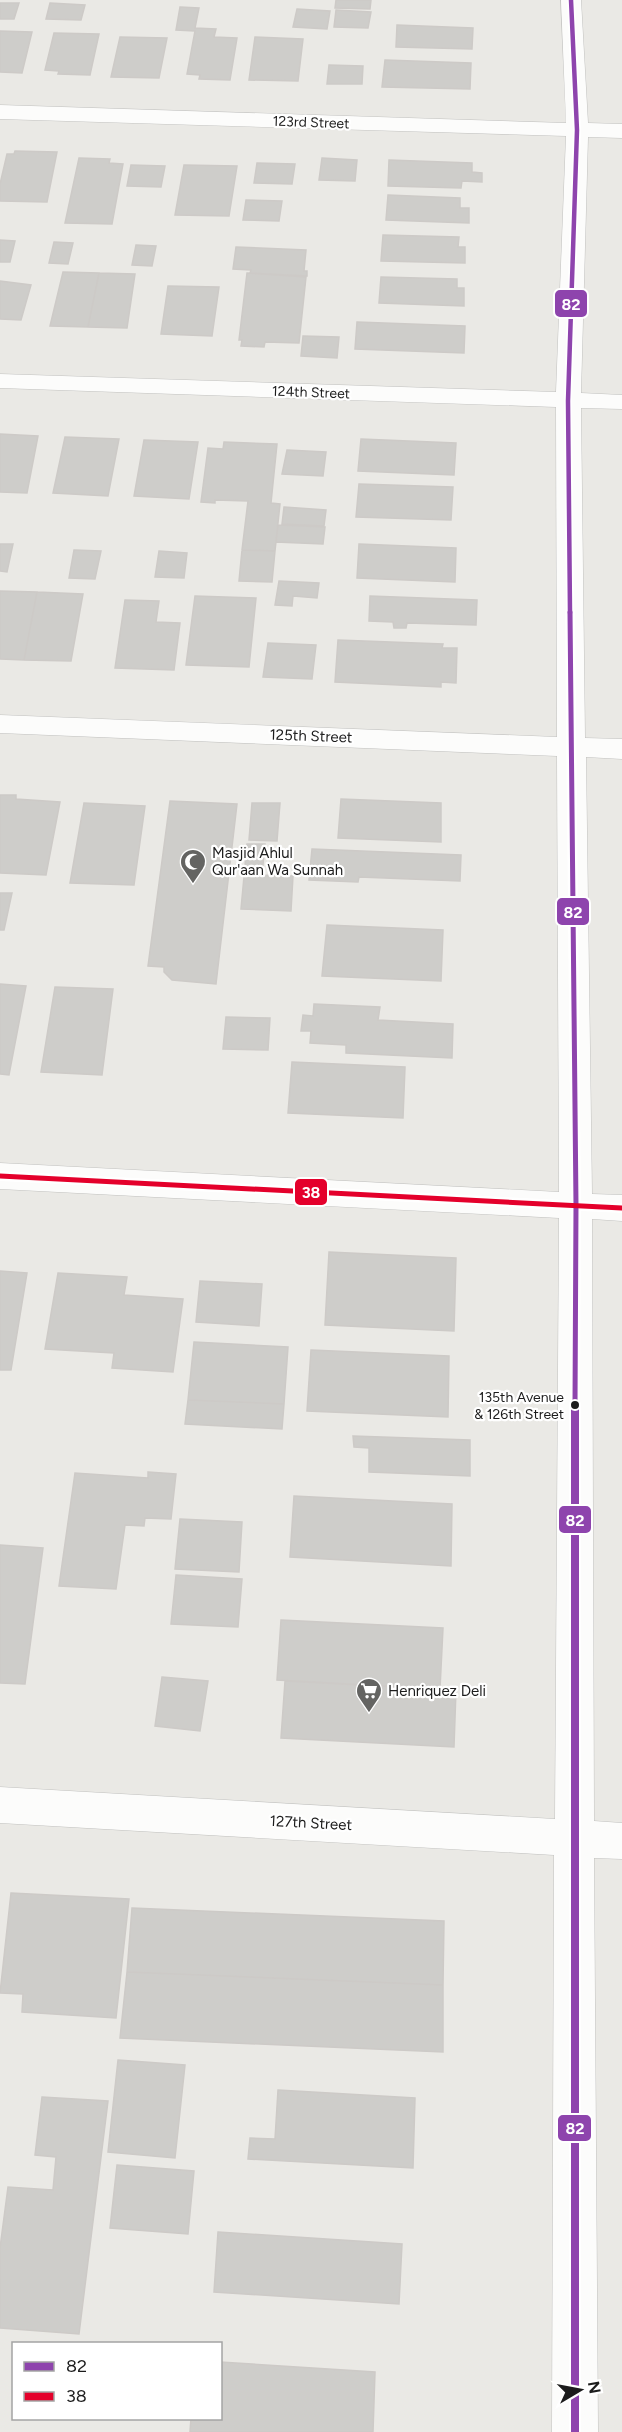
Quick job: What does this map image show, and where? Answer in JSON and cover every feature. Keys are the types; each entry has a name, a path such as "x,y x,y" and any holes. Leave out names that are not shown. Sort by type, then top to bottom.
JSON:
{"street":[{"path":"571,0 577,130 568,401 576,1205 575,2432"},
{"name":"123rd Street","path":"0,112 622,131"},
{"name":"124th Street","path":"0,381 622,402"},
{"name":"125th Street","path":"0,724 622,748"},
{"path":"0,1176 622,1208"},
{"name":"127th Street","path":"0,1805 622,1841"}],"building":[{"path":"336,0 371,0 370,9 335,8"},
{"path":"0,3 19,3 14,19 0,19"},
{"path":"50,3 85,5 81,20 46,19"},
{"path":"180,7 199,8 195,28 216,29 214,37 237,38 230,80 199,79 200,75 187,74 195,31 176,30"},
{"path":"297,9 330,11 327,29 293,27"},
{"path":"336,10 371,12 368,28 334,27"},
{"path":"397,25 473,28 472,49 396,47"},
{"path":"0,31 32,32 22,73 0,72"},
{"path":"54,33 99,34 90,75 58,74 59,71 45,70"},
{"path":"120,37 167,38 159,78 111,77"},
{"path":"255,37 303,39 298,81 249,80"},
{"path":"385,60 471,63 470,89 382,87"},
{"path":"329,65 363,66 362,84 327,84"},
{"path":"15,151 57,152 47,202 0,201 0,184 7,154 14,154"},
{"path":"79,158 110,159 109,163 123,164 112,224 65,223"},
{"path":"322,158 357,160 355,181 319,180"},
{"path":"389,160 472,163 472,172 482,173 482,182 462,181 461,188 388,186"},
{"path":"257,163 295,164 292,184 254,183"},
{"path":"131,165 165,166 161,187 127,186"},
{"path":"184,165 237,166 229,216 175,215"},
{"path":"388,195 460,198 460,208 469,208 469,223 386,220"},
{"path":"246,200 282,201 279,221 243,220"},
{"path":"383,235 459,237 458,247 465,247 465,263 381,261"},
{"path":"0,240 15,241 10,262 0,262"},
{"path":"54,242 73,243 68,264 49,263"},
{"path":"136,245 156,246 152,266 132,265"},
{"path":"236,247 306,250 304,271 307,271 307,276 250,273 251,270 233,269"},
{"path":"63,272 99,273 88,327 50,326"},
{"path":"99,273 135,274 127,328 88,327"},
{"path":"247,273 306,277 299,343 265,342 264,347 241,346 242,340 239,340"},
{"path":"381,277 457,279 457,288 464,288 464,306 379,303"},
{"path":"0,281 31,285 21,320 0,319"},
{"path":"168,286 219,287 212,336 161,334"},
{"path":"357,322 465,326 464,353 355,349"},
{"path":"303,336 339,337 337,358 301,356"},
{"path":"0,434 38,436 27,493 0,492"},
{"path":"65,437 119,439 108,496 53,493"},
{"path":"361,439 456,443 454,475 358,471"},
{"path":"144,440 198,442 189,499 134,496"},
{"path":"224,442 277,444 271,503 280,504 275,551 242,550 248,501 201,502 208,448 223,449"},
{"path":"287,450 326,452 323,476 282,474"},
{"path":"359,484 453,487 451,520 356,517"},
{"path":"284,507 326,510 324,526 282,524"},
{"path":"278,525 325,527 323,544 276,542"},
{"path":"0,544 13,544 7,572 0,571"},
{"path":"359,544 456,548 455,582 357,578"},
{"path":"74,550 101,551 95,579 69,578"},
{"path":"242,550 275,551 272,582 239,581"},
{"path":"159,551 187,553 184,578 155,577"},
{"path":"279,581 319,583 317,598 293,596 292,606 275,605"},
{"path":"0,591 37,592 24,660 0,659"},
{"path":"37,592 83,594 71,661 24,660"},
{"path":"195,596 256,598 249,667 186,665"},
{"path":"370,596 477,600 476,625 407,623 406,628 394,628 393,622 369,621"},
{"path":"125,600 159,601 156,622 180,623 174,670 115,668"},
{"path":"338,640 443,644 442,648 457,648 456,683 441,682 441,687 335,682"},
{"path":"268,643 316,645 312,679 263,677"},
{"path":"0,795 16,795 16,799 60,802 46,875 0,873"},
{"path":"341,799 441,803 441,842 338,838"},
{"name":"Masjid Ahlul Qur'aan Wa Sunnah","path":"170,801 237,804 216,984 172,980 164,972 164,967 148,966"},
{"path":"84,803 145,806 134,885 70,883"},
{"path":"252,803 280,803 277,841 249,840"},
{"path":"247,844 265,844 262,875 293,876 291,911 241,909"},
{"path":"312,849 461,855 460,881 359,877 358,882 309,880"},
{"path":"0,893 12,893 4,930 0,930"},
{"path":"327,925 443,930 441,981 322,976"},
{"path":"0,984 26,986 9,1075 0,1074"},
{"path":"55,987 113,989 102,1075 41,1072"},
{"path":"314,1004 380,1007 378,1020 453,1024 452,1058 346,1053 346,1045 310,1043 311,1031 301,1031 303,1015 313,1016"},
{"path":"226,1017 270,1018 268,1050 223,1049"},
{"path":"292,1062 405,1067 403,1118 288,1113"},
{"path":"329,1252 456,1258 454,1331 325,1325"},
{"path":"0,1271 27,1273 11,1370 0,1370"},
{"path":"58,1273 127,1277 124,1295 183,1299 173,1372 112,1368 114,1353 45,1349"},
{"path":"200,1281 262,1284 259,1326 196,1322"},
{"path":"194,1342 288,1347 284,1404 188,1400"},
{"path":"311,1350 449,1356 448,1417 307,1411"},
{"path":"188,1400 284,1404 282,1429 185,1424"},
{"path":"353,1436 470,1440 470,1476 369,1472 369,1448 354,1447"},
{"path":"148,1472 176,1474 171,1519 145,1518 144,1526 125,1525 116,1589 59,1586 75,1473 148,1478"},
{"path":"294,1496 452,1504 451,1566 290,1557"},
{"path":"180,1519 242,1522 239,1572 175,1569"},
{"path":"0,1545 43,1548 25,1684 0,1683"},
{"path":"176,1575 242,1579 238,1627 171,1624"},
{"path":"281,1620 443,1628 440,1689 277,1680"},
{"path":"162,1677 208,1681 200,1731 155,1726"},
{"name":"Henriquez Deli","path":"285,1681 456,1690 454,1747 281,1738"},
{"path":"11,1893 129,1899 116,2018 22,2012 23,1994 0,1993"},
{"path":"132,1908 444,1921 443,1985 127,1972"},
{"path":"127,1972 443,1985 443,2052 120,2038"},
{"path":"118,2060 185,2065 175,2158 108,2152"},
{"path":"278,2090 415,2098 413,2168 248,2159 250,2138 275,2139"},
{"path":"42,2097 108,2101 79,2334 0,2328 0,2248 8,2187 53,2190 56,2157 35,2155"},
{"path":"117,2165 194,2171 188,2234 110,2228"},
{"path":"218,2232 402,2244 399,2304 214,2292"},
{"path":"222,2362 375,2372 373,2432 190,2432 191,2420 222,2420"}],"transit line":[{"name":"82","path":"571,0 577,130 568,401 576,1205 575,2432"},
{"name":"38","path":"0,1176 622,1208"}],"place":[{"name":"Masjid Ahlul Qur'aan Wa Sunnah","path":"193,885"},
{"name":"135th Avenue & 126th Street","path":"575,1405"},
{"name":"Henriquez Deli","path":"369,1714"}]}
